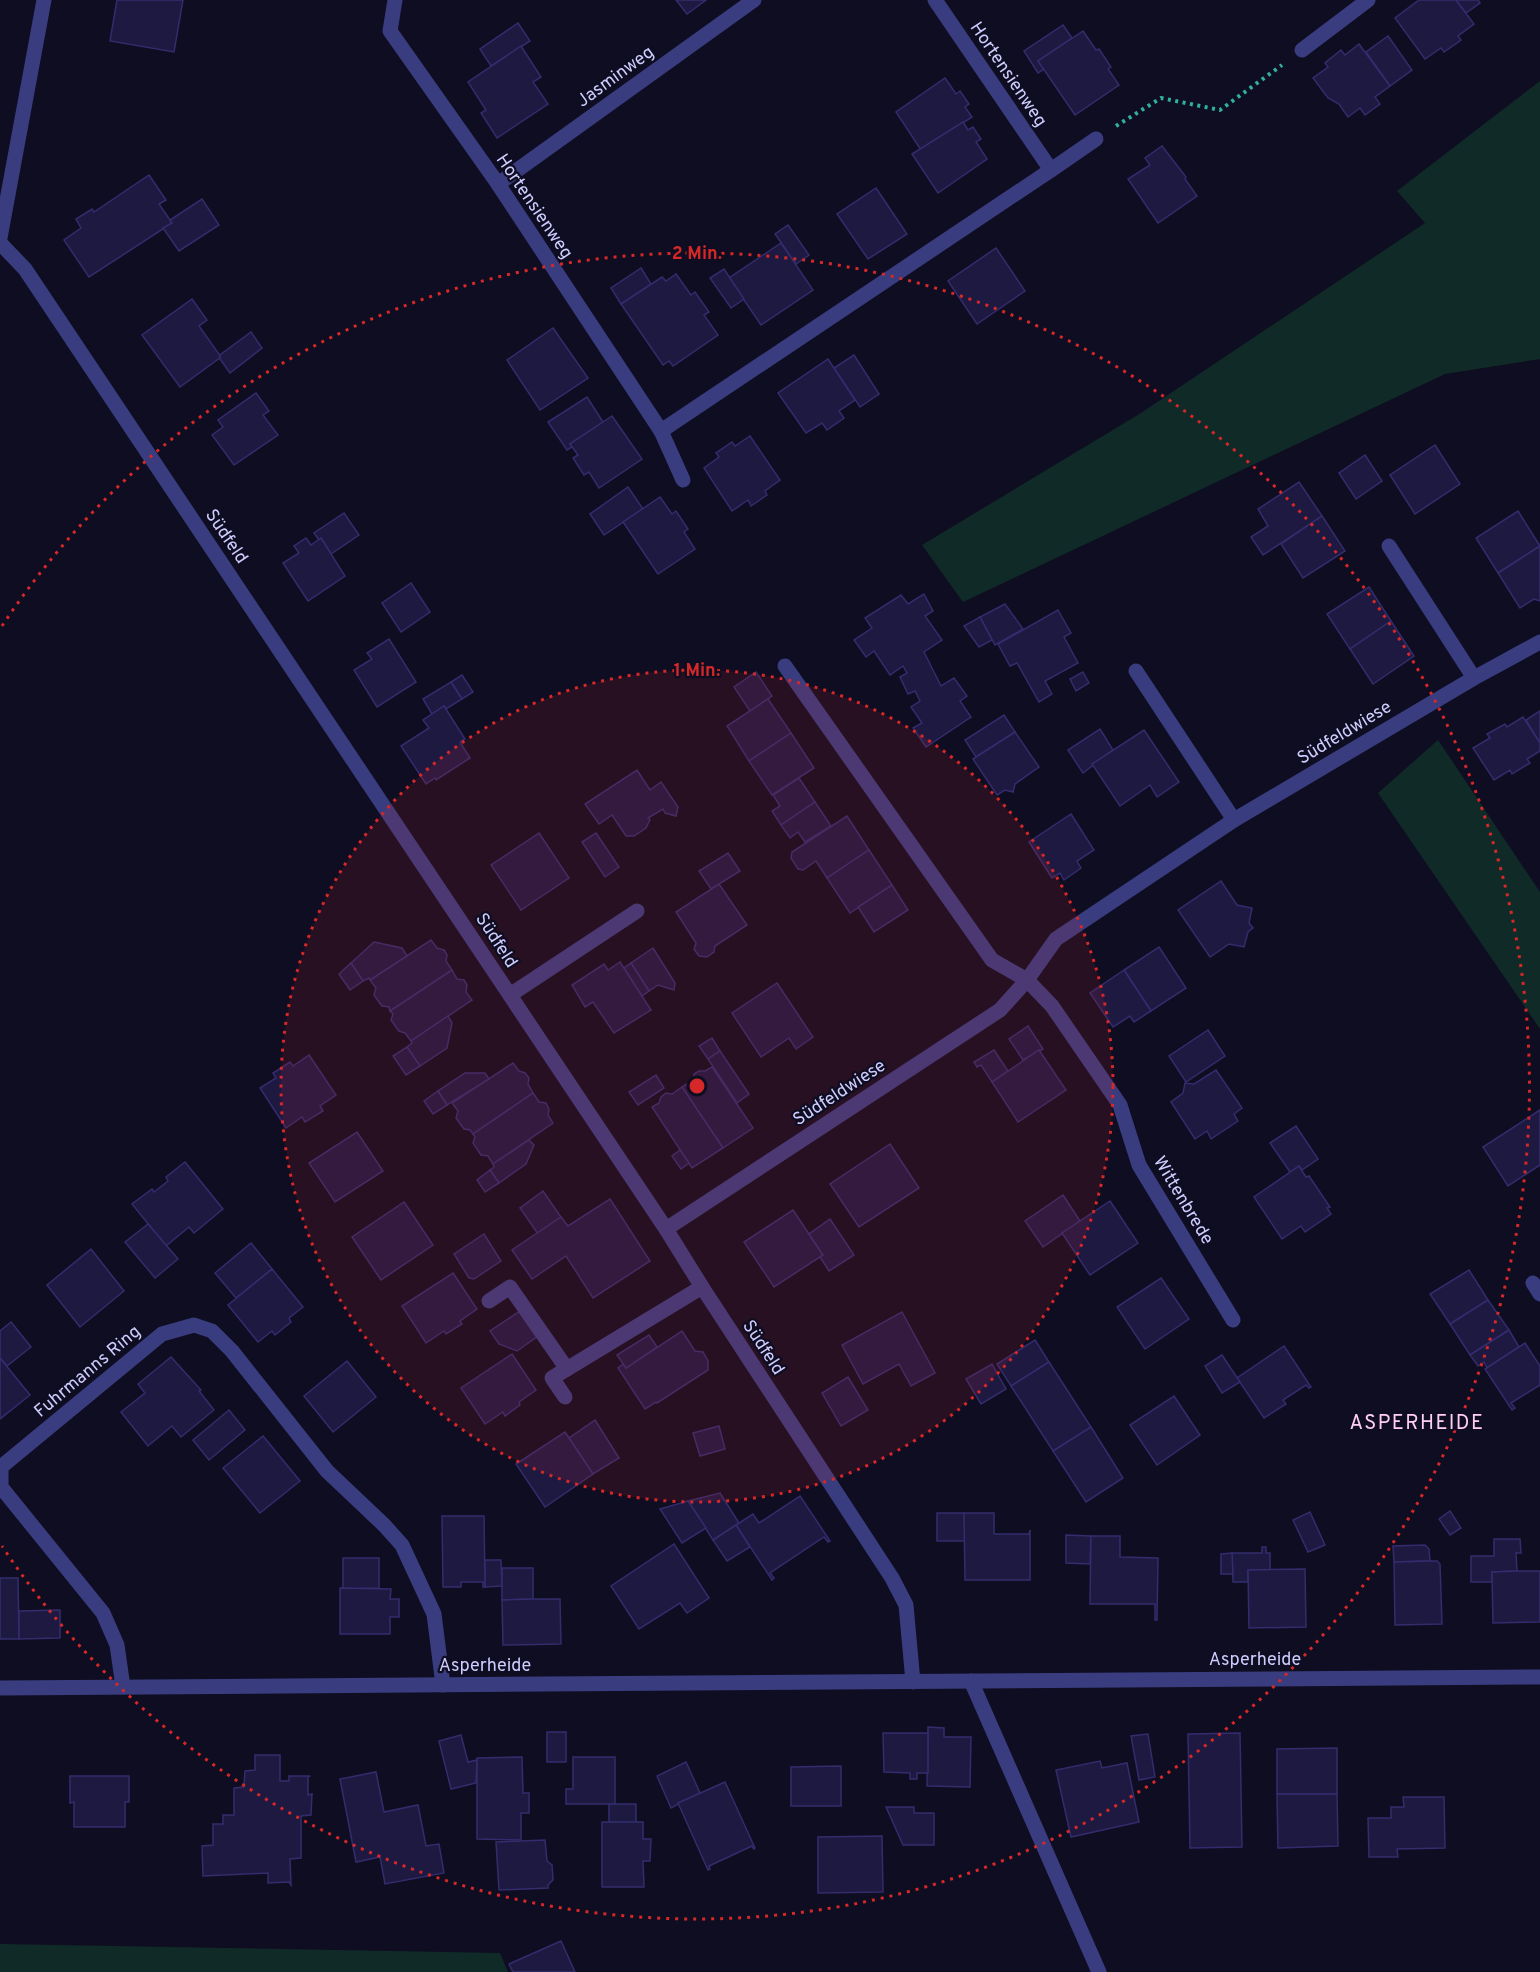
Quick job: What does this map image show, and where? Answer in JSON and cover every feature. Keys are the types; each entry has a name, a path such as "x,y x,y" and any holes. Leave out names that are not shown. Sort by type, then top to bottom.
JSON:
{"street":[{"path":"0,238 44,0"},
{"name":"Hortensienweg","path":"395,0 390,31 498,184 661,431 683,480"},
{"name":"Jasminweg","path":"498,184 754,0"},
{"name":"Hortensienweg","path":"935,0 1051,170"},
{"path":"1302,50 1368,0"},
{"path":"661,431 1096,139"},
{"name":"Südfeld","path":"0,243 25,269 666,1229 892,1578 906,1605 913,1682"},
{"path":"1389,546 1474,678"},
{"name":"Südfeldwiese","path":"666,1229 1000,1010 1027,980 1056,939 1234,820 1474,678 1540,642"},
{"path":"785,666 992,960 1027,980"},
{"path":"1136,671 1234,820"},
{"path":"510,995 637,911"},
{"name":"Wittenbrede","path":"1027,980 1052,1006 1120,1106 1139,1165 1233,1320"},
{"path":"489,1301 510,1287 567,1369"},
{"path":"565,1397 552,1378 702,1287"},
{"name":"Fuhrmanns Ring","path":"123,1687 117,1645 103,1613 1,1487 2,1467 162,1334 194,1325 212,1331 232,1351 327,1471 402,1545 434,1614 443,1685"},
{"name":"Asperheide","path":"0,1688 1540,1677"},
{"path":"971,1681 1099,1972"}],"path":[{"path":"1096,139 1161,98 1220,110 1302,50"}],"green space":[{"path":"1540,81 1540,359 1445,374 963,602 922,545 1141,413 1425,223 1397,191"},
{"path":"1438,740 1540,892 1540,1029 1378,793"},
{"path":"0,1944 500,1953 508,1972 0,1972"}],"building":[{"path":"117,0 183,0 174,52 110,41"},
{"path":"676,0 706,0 687,14"},
{"path":"1419,0 1456,0 1474,24 1458,36 1461,40 1444,52 1441,48 1425,59 1395,18"},
{"path":"1456,0 1478,0 1480,3 1466,13"},
{"path":"518,23 530,41 491,66 480,49"},
{"path":"1063,25 1072,38 1038,61 1044,69 1038,73 1024,51"},
{"path":"1083,31 1111,67 1108,69 1119,85 1075,115 1038,61"},
{"path":"1388,36 1412,70 1390,86 1366,52"},
{"path":"1359,44 1390,86 1375,97 1380,104 1365,115 1360,108 1348,117 1339,104 1328,98 1313,78 1328,67 1325,63 1341,50 1345,55"},
{"path":"521,46 541,77 533,82 548,104 497,138 481,113 486,110 468,82"},
{"path":"945,78 956,94 960,91 969,104 965,107 972,117 921,150 896,112"},
{"path":"963,122 968,130 973,127 981,139 976,142 987,159 938,193 912,154"},
{"path":"1162,146 1186,177 1185,179 1197,196 1158,223 1128,179 1150,165 1145,158"},
{"path":"149,175 166,200 159,204 172,223 89,277 64,240 81,228 76,219 92,209 94,212"},
{"path":"876,188 907,234 868,259 837,214"},
{"path":"202,199 219,225 179,251 163,228 172,223 170,220"},
{"path":"788,225 809,255 796,264 775,234"},
{"path":"781,243 813,290 761,325 729,278"},
{"path":"996,248 1025,291 977,324 948,281"},
{"path":"641,268 651,284 621,304 611,288"},
{"path":"724,269 744,299 731,308 710,278"},
{"path":"676,274 691,295 695,292 709,312 704,315 718,335 673,366 669,361 663,365 621,304 662,277 666,281"},
{"path":"192,299 207,320 199,326 221,357 180,387 142,335"},
{"path":"553,328 588,378 540,410 507,360"},
{"path":"251,332 262,348 230,373 220,359 220,355"},
{"path":"854,355 879,394 860,407 834,368"},
{"path":"828,359 855,400 839,411 844,418 827,430 822,423 806,433 778,393"},
{"path":"256,393 269,411 263,415 278,435 234,465 212,435 223,427 218,420"},
{"path":"587,397 603,422 570,444 572,447 567,450 548,422"},
{"path":"612,416 642,459 599,488 589,472 584,475 573,458 578,455 570,444"},
{"path":"750,436 780,480 765,491 767,495 751,506 748,500 732,511 704,468 719,457 716,453 732,442 735,446"},
{"path":"1435,445 1460,484 1415,514 1390,475"},
{"path":"1365,455 1382,481 1356,499 1339,473"},
{"path":"1299,482 1322,516 1263,555 1251,537 1268,526 1258,509"},
{"path":"628,487 643,509 604,535 590,514"},
{"path":"660,497 672,514 676,511 688,529 684,532 695,549 658,574 623,522"},
{"path":"1518,511 1540,546 1498,573 1476,538"},
{"path":"344,513 359,535 331,554 321,538 319,540 314,533"},
{"path":"1322,516 1345,551 1303,578 1281,544"},
{"path":"306,538 311,545 321,538 345,576 308,601 283,563 299,553 294,546"},
{"path":"1540,546 1540,601 1534,599 1520,608 1498,573"},
{"path":"411,583 430,612 401,632 382,603"},
{"path":"1369,587 1391,621 1350,649 1327,614"},
{"path":"924,594 933,611 925,616 942,640 924,652 941,686 954,678 967,696 960,701 971,717 926,747 913,728 922,723 911,707 920,701 915,691 908,694 900,677 907,673 903,666 890,675 874,651 866,657 854,640 872,628 865,618 901,595 908,604"},
{"path":"1005,604 1023,629 995,645 980,617"},
{"path":"1058,610 1071,633 1064,637 1078,663 1045,681 1052,694 1039,702 1017,663 1010,666 998,644"},
{"path":"980,617 992,640 979,647 964,626"},
{"path":"1391,621 1414,656 1373,684 1350,649"},
{"path":"389,639 416,682 377,707 354,670 372,659 367,653"},
{"path":"756,672 772,696 750,711 734,687"},
{"path":"1083,672 1089,683 1076,691 1070,679"},
{"path":"462,675 473,692 462,699 451,682"},
{"path":"451,682 462,699 432,714 423,699"},
{"path":"768,699 791,733 749,761 727,726"},
{"path":"444,706 465,739 460,742 470,758 426,784 401,746 429,728 423,720"},
{"path":"1540,711 1540,743 1526,720"},
{"path":"1004,715 1015,732 976,757 965,740"},
{"path":"1523,717 1540,743 1540,751 1527,759 1530,763 1512,774 1510,770 1494,780 1473,748 1490,738 1487,734 1505,724 1507,727"},
{"path":"1100,729 1113,750 1083,773 1068,750"},
{"path":"1144,730 1179,782 1157,797 1150,785 1120,806 1092,764"},
{"path":"1015,732 1039,767 1015,784 1013,792 1005,790 997,795 973,759"},
{"path":"791,733 814,768 772,795 749,761"},
{"path":"637,770 650,790 661,782 678,807 676,816 665,813 663,809 648,818 650,820 646,828 634,836 626,836 612,815 599,824 585,804"},
{"path":"799,778 815,802 781,825 772,811 780,806 773,795"},
{"path":"815,802 831,826 805,842 798,832 790,838 781,825"},
{"path":"1071,814 1094,850 1077,861 1081,868 1064,880 1060,873 1052,878 1029,842"},
{"path":"847,816 869,850 827,878 816,861 803,870 798,869 791,858 792,852"},
{"path":"539,833 569,878 521,910 491,865"},
{"path":"596,833 619,867 605,877 582,842"},
{"path":"869,850 892,885 850,913 827,878"},
{"path":"728,853 740,871 711,889 699,871"},
{"path":"1221,881 1237,905 1252,908 1249,923 1253,928 1248,932 1244,947 1229,944 1210,957 1178,910"},
{"path":"719,884 747,925 715,946 714,952 707,957 699,956 694,949 696,943 676,912"},
{"path":"892,885 908,910 874,932 858,907"},
{"path":"431,940 437,948 444,950 447,955 446,961 452,970 390,1011 389,1007 382,1006 374,995 376,988 370,980"},
{"path":"374,942 402,948 407,956 370,980 369,978 363,981 351,963"},
{"path":"1159,947 1186,988 1151,1011 1124,970"},
{"path":"653,948 675,983 674,990 658,985 649,991 631,963"},
{"path":"620,962 651,1010 614,1033 593,1002 585,1007 572,985 604,964 608,970"},
{"path":"351,963 363,981 350,990 339,974"},
{"path":"631,963 649,991 642,996 624,968"},
{"path":"452,970 457,979 464,980 467,985 466,992 472,1000 411,1041 391,1020 393,1014 390,1011"},
{"path":"1124,970 1151,1011 1134,1022 1130,1016 1113,1027 1090,993"},
{"path":"777,983 813,1037 796,1049 789,1038 761,1057 732,1013"},
{"path":"448,1016 452,1023 447,1048 420,1066 407,1047 412,1043 411,1041"},
{"path":"1028,1026 1043,1049 1023,1060 1009,1039"},
{"path":"1208,1030 1225,1056 1186,1082 1169,1056"},
{"path":"712,1038 720,1051 708,1059 699,1046"},
{"path":"407,1047 420,1066 406,1075 393,1056"},
{"path":"994,1050 1008,1071 992,1082 981,1065 977,1067 974,1062"},
{"path":"1039,1050 1066,1090 1018,1122 992,1082"},
{"path":"720,1051 749,1094 737,1103 708,1059"},
{"path":"309,1055 336,1095 320,1106 323,1111 305,1122 302,1117 286,1128 260,1088 276,1078 273,1073 290,1062 293,1066"},
{"path":"513,1063 529,1078 528,1084 533,1093 473,1134 470,1130 464,1129 456,1118 458,1111 452,1103"},
{"path":"712,1067 753,1128 723,1148 682,1087 693,1080 694,1074"},
{"path":"1216,1070 1242,1108 1234,1114 1238,1121 1211,1139 1207,1131 1195,1139 1171,1102 1183,1093 1185,1083 1194,1084"},
{"path":"465,1073 485,1073 489,1079 447,1105 438,1091"},
{"path":"656,1075 664,1088 638,1105 629,1092"},
{"path":"682,1087 723,1148 692,1168 652,1107 659,1103 661,1097 666,1093 672,1094"},
{"path":"438,1091 447,1105 433,1114 424,1101"},
{"path":"533,1093 539,1102 546,1103 549,1109 548,1115 553,1123 493,1164 488,1156 481,1155 473,1143 475,1137 473,1134"},
{"path":"1540,1110 1540,1165 1508,1186 1483,1147"},
{"path":"1296,1126 1318,1159 1302,1170 1299,1166 1290,1172 1270,1143"},
{"path":"357,1132 383,1171 335,1202 309,1163"},
{"path":"529,1140 534,1145 526,1164 499,1183 490,1170 494,1167 493,1164"},
{"path":"890,1144 919,1188 859,1227 830,1184"},
{"path":"680,1150 689,1163 681,1169 672,1156"},
{"path":"185,1162 223,1209 194,1233 189,1227 166,1246 132,1204 152,1189 154,1192 168,1181 166,1177"},
{"path":"1299,1166 1306,1177 1309,1176 1330,1207 1327,1208 1331,1214 1305,1232 1301,1226 1282,1239 1254,1197"},
{"path":"490,1170 499,1183 485,1192 477,1180"},
{"path":"543,1191 561,1217 538,1234 520,1208"},
{"path":"1063,1195 1080,1221 1043,1247 1025,1221"},
{"path":"610,1199 650,1261 593,1298 566,1256 532,1279 512,1250 561,1217 568,1226"},
{"path":"1110,1201 1138,1243 1090,1275 1062,1233"},
{"path":"404,1202 433,1245 381,1280 352,1237"},
{"path":"793,1210 823,1255 774,1287 744,1242"},
{"path":"830,1219 854,1255 829,1271 820,1257 823,1255 809,1234"},
{"path":"148,1224 178,1259 155,1278 125,1242"},
{"path":"484,1234 501,1261 474,1279 469,1278 454,1254"},
{"path":"251,1243 272,1269 236,1298 215,1273"},
{"path":"91,1249 124,1291 80,1327 47,1285"},
{"path":"272,1269 303,1307 289,1318 291,1322 275,1335 272,1331 258,1342 228,1305"},
{"path":"1469,1270 1488,1300 1450,1324 1430,1294"},
{"path":"453,1273 477,1309 460,1321 462,1324 446,1334 444,1331 426,1343 402,1306"},
{"path":"1161,1278 1189,1319 1145,1349 1117,1307"},
{"path":"1488,1300 1509,1330 1470,1355 1450,1324"},
{"path":"520,1311 538,1336 517,1351 499,1344 490,1331"},
{"path":"902,1312 935,1373 911,1386 899,1364 863,1384 842,1345"},
{"path":"11,1322 31,1347 7,1366 0,1358 0,1331"},
{"path":"1509,1330 1519,1347 1487,1368 1484,1362 1478,1366 1470,1355"},
{"path":"682,1331 695,1351 703,1352 708,1361 708,1370 645,1409 618,1368 623,1364 626,1368"},
{"path":"649,1335 657,1347 626,1368 617,1355"},
{"path":"1035,1340 1049,1362 1011,1386 997,1364"},
{"path":"1525,1343 1540,1366 1540,1385 1511,1403 1515,1408 1512,1410 1485,1369"},
{"path":"1284,1346 1311,1387 1306,1385 1283,1400 1286,1404 1264,1418 1237,1378"},
{"path":"512,1354 536,1390 505,1416 503,1412 485,1424 461,1388"},
{"path":"1222,1355 1240,1382 1222,1393 1205,1366"},
{"path":"171,1357 201,1390 199,1391 214,1410 181,1437 172,1426 148,1446 121,1412 145,1393 138,1384"},
{"path":"0,1358 30,1395 0,1419"},
{"path":"347,1361 376,1397 333,1432 304,1396"},
{"path":"1049,1362 1091,1427 1053,1451 1011,1386"},
{"path":"992,1364 1006,1389 981,1404 966,1379"},
{"path":"848,1377 868,1410 841,1426 822,1393"},
{"path":"1174,1396 1200,1435 1157,1465 1130,1425"},
{"path":"229,1410 245,1430 209,1460 193,1440"},
{"path":"595,1420 619,1458 593,1474 569,1438"},
{"path":"719,1426 725,1449 700,1456 693,1433"},
{"path":"1091,1427 1123,1478 1086,1502 1053,1451"},
{"path":"565,1432 593,1474 545,1507 516,1464"},
{"path":"263,1436 300,1481 260,1513 223,1468"},
{"path":"720,1493 739,1523 713,1540 688,1501"},
{"path":"800,1496 830,1541 828,1542 824,1537 770,1573 774,1578 772,1580 736,1525 753,1514 759,1523"},
{"path":"688,1501 706,1528 682,1543 660,1509"},
{"path":"1450,1511 1461,1528 1450,1535 1439,1519"},
{"path":"1310,1512 1325,1545 1308,1552 1293,1520"},
{"path":"937,1513 964,1513 965,1541 937,1541"},
{"path":"964,1513 994,1513 994,1534 1029,1534 1030,1530 1030,1580 965,1580"},
{"path":"442,1516 484,1516 485,1587 483,1587 483,1582 461,1582 461,1587 443,1587"},
{"path":"736,1525 750,1547 727,1561 713,1540"},
{"path":"1066,1535 1091,1536 1090,1564 1066,1563"},
{"path":"1091,1536 1120,1536 1120,1557 1158,1558 1157,1620 1155,1620 1155,1604 1090,1604"},
{"path":"1494,1539 1520,1539 1521,1553 1516,1553 1517,1571 1492,1572 1492,1582 1471,1582 1471,1556 1494,1556"},
{"path":"674,1544 709,1598 687,1613 680,1603 639,1629 611,1586"},
{"path":"1425,1545 1429,1549 1430,1561 1394,1562 1393,1546"},
{"path":"1262,1547 1266,1547 1266,1553 1270,1553 1270,1570 1248,1570 1248,1582 1233,1582 1232,1553 1262,1553"},
{"path":"1232,1553 1233,1574 1221,1574 1221,1554"},
{"path":"343,1558 379,1558 379,1588 343,1589"},
{"path":"485,1560 501,1560 502,1586 485,1587"},
{"path":"1437,1561 1440,1564 1442,1624 1395,1625 1394,1562"},
{"path":"502,1568 533,1568 533,1599 502,1600"},
{"path":"1305,1569 1306,1627 1249,1628 1248,1570"},
{"path":"1540,1571 1540,1622 1493,1623 1492,1572"},
{"path":"0,1578 18,1578 19,1639 0,1639"},
{"path":"340,1588 391,1589 390,1599 399,1599 399,1617 390,1617 390,1634 340,1634"},
{"path":"560,1599 561,1644 503,1645 502,1600"},
{"path":"60,1610 60,1638 19,1639 19,1611"},
{"path":"928,1727 944,1728 944,1737 971,1737 970,1787 927,1786"},
{"path":"547,1732 566,1732 566,1762 547,1762"},
{"path":"883,1733 928,1733 928,1773 917,1773 917,1779 910,1779 910,1773 884,1772"},
{"path":"1240,1733 1242,1847 1190,1848 1188,1734"},
{"path":"1148,1734 1155,1777 1139,1780 1131,1736"},
{"path":"461,1735 468,1762 477,1760 476,1783 451,1789 439,1741"},
{"path":"1337,1748 1337,1794 1277,1794 1277,1749"},
{"path":"255,1755 280,1755 280,1781 289,1781 289,1776 310,1776 308,1777 308,1795 312,1794 311,1815 301,1816 301,1858 290,1859 291,1885 289,1882 268,1883 268,1873 203,1876 202,1846 213,1845 213,1824 223,1824 223,1815 234,1815 234,1788 244,1787 245,1771 255,1770"},
{"path":"522,1757 523,1793 529,1793 529,1813 521,1813 521,1840 477,1839 477,1758"},
{"path":"573,1757 615,1757 615,1804 566,1804 566,1789 573,1789"},
{"path":"1100,1761 1102,1768 1127,1763 1139,1822 1071,1837 1056,1770"},
{"path":"686,1762 700,1793 671,1808 657,1776"},
{"path":"841,1766 841,1806 791,1806 791,1767"},
{"path":"376,1772 384,1812 418,1805 426,1846 439,1844 444,1873 385,1884 380,1857 356,1862 340,1779"},
{"path":"70,1776 129,1776 129,1802 125,1802 125,1827 74,1827 74,1802 70,1803"},
{"path":"725,1782 755,1848 752,1846 709,1866 708,1870 678,1803"},
{"path":"1277,1794 1337,1794 1338,1846 1278,1848"},
{"path":"1403,1797 1444,1797 1445,1848 1397,1849 1398,1857 1369,1857 1368,1818 1391,1818 1391,1807 1404,1807"},
{"path":"609,1804 636,1804 636,1823 609,1822"},
{"path":"886,1807 914,1807 914,1813 934,1813 934,1845 903,1845"},
{"path":"602,1822 643,1822 643,1839 651,1839 650,1861 643,1861 644,1887 602,1887"},
{"path":"882,1836 883,1892 818,1893 818,1837"},
{"path":"545,1840 547,1861 552,1865 553,1880 548,1888 499,1890 496,1842"},
{"path":"561,1941 575,1972 513,1972 509,1964"}],"district":[{"name":"ASPERHEIDE","path":"1417,1422"}]}
